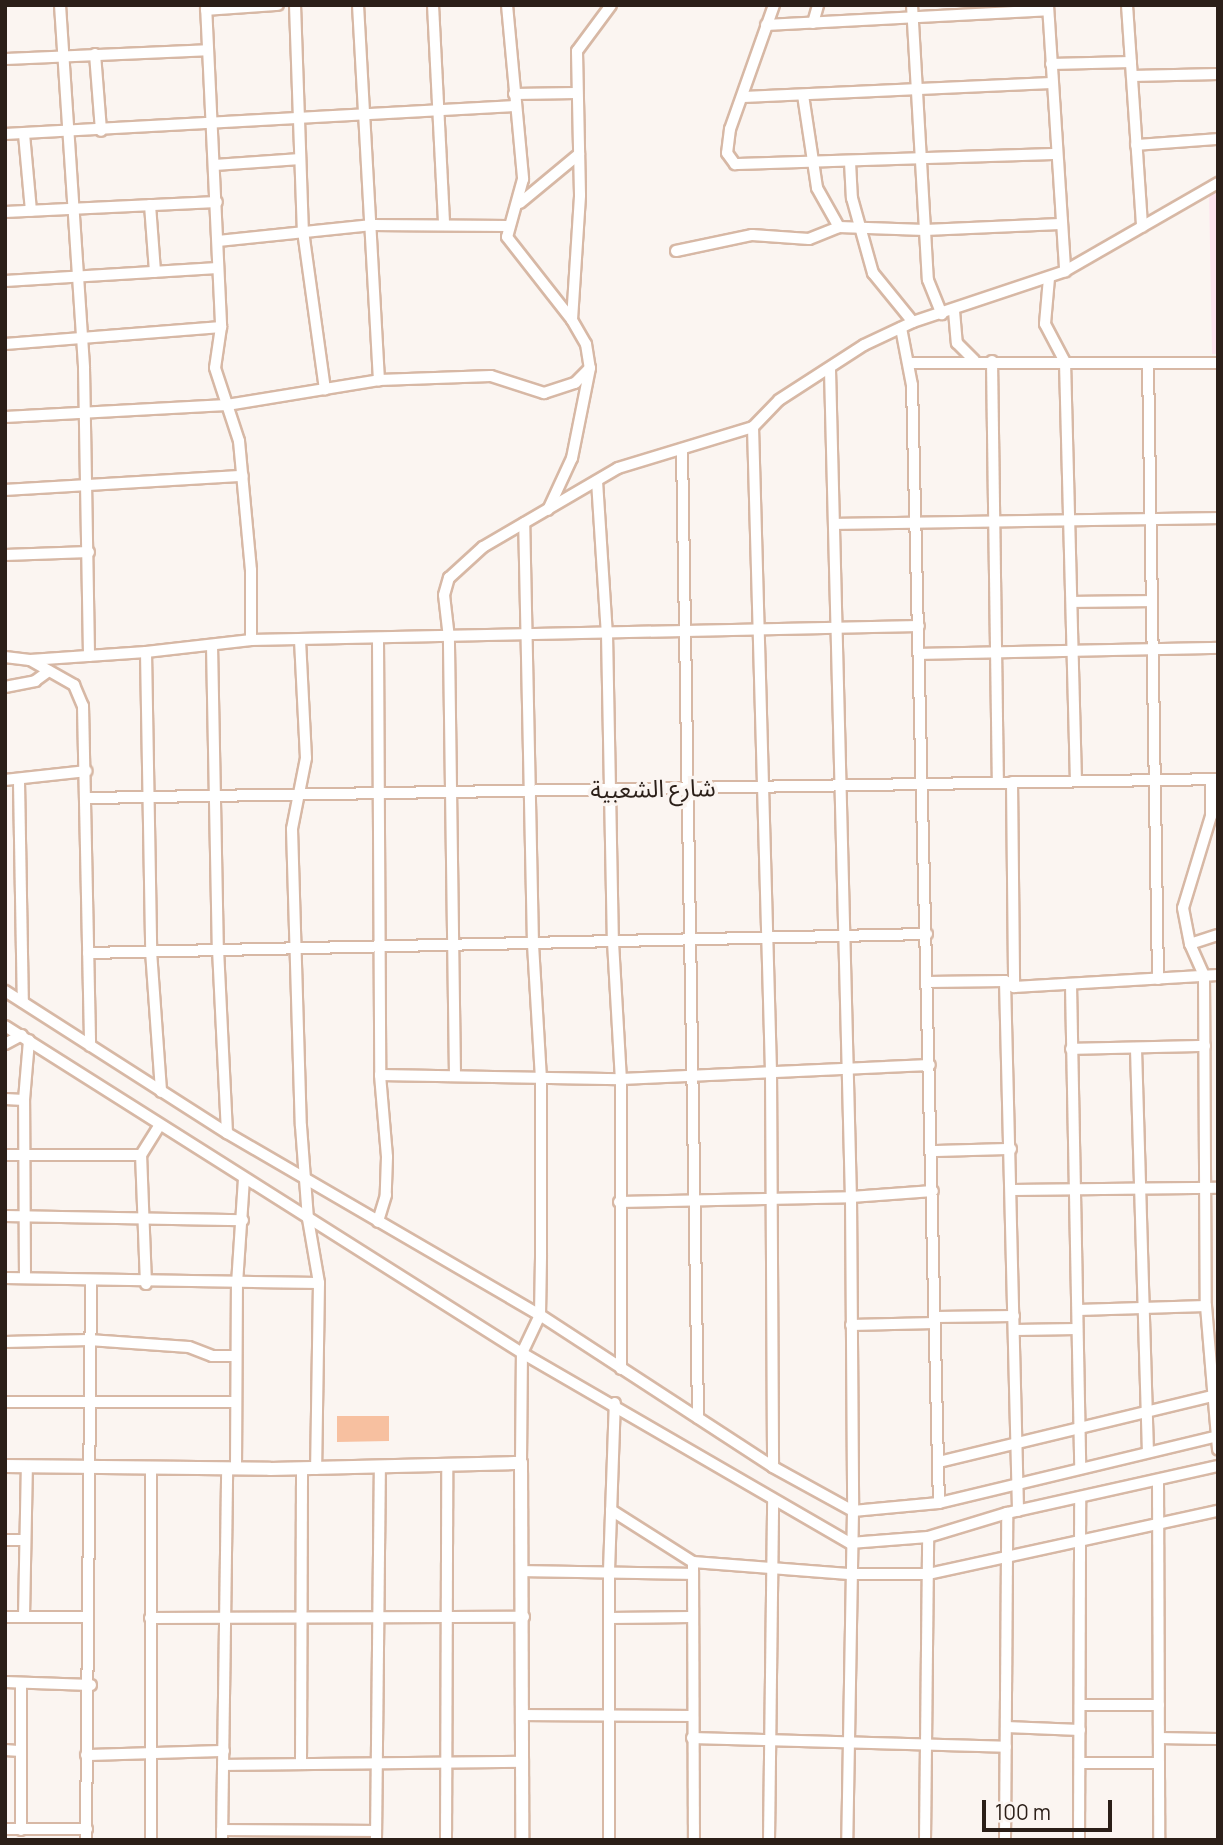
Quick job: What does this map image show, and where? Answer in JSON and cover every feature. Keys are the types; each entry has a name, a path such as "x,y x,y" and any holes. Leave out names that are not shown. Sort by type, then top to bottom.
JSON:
{"street":[{"path":"60,5 82,338 88,483 89,656"},
{"path":"251,639 251,570 243,476 227,405 215,368 221,327 216,165 206,8 278,5"},
{"path":"295,5 303,231 325,389"},
{"path":"358,5 379,380"},
{"path":"433,5 444,222"},
{"path":"507,5 523,178 520,203 509,226 511,247 572,320 586,344 590,368 572,458 548,510"},
{"path":"572,320 579,154 577,51 611,5"},
{"path":"774,5 727,142 729,159 748,166 1056,154"},
{"path":"813,23 818,5"},
{"path":"912,5 929,288 948,312 957,343 974,360"},
{"path":"1127,5 1142,226"},
{"path":"766,25 1048,8 1065,271"},
{"path":"5,59 208,50"},
{"path":"94,54 101,131"},
{"path":"1051,64 1131,62"},
{"path":"1132,76 1218,74"},
{"path":"743,97 1052,83"},
{"path":"5,134 68,133 438,111 576,93"},
{"path":"803,95 817,188 839,228"},
{"path":"24,134 31,211"},
{"path":"1136,145 1218,139"},
{"path":"520,203 579,154"},
{"path":"216,165 299,159"},
{"path":"850,162 852,198 873,273 913,322"},
{"path":"454,1074 449,638 444,595 449,578 483,547 597,481 649,456 682,449 753,427 779,400 830,370 864,345 913,322 1065,271 1218,183"},
{"path":"5,212 217,202"},
{"path":"150,205 155,272"},
{"path":"218,241 372,225 444,222 509,226"},
{"path":"676,251 752,235 808,239 839,228 925,230 1060,224"},
{"path":"5,281 218,268"},
{"path":"1049,278 1045,324 1065,362 1076,781"},
{"path":"5,344 221,327"},
{"path":"901,328 911,363 924,783 939,1503"},
{"path":"911,363 974,360 1218,363"},
{"path":"992,361 998,782"},
{"path":"1148,363 1158,979"},
{"path":"5,417 227,405 379,380 491,376 544,393 575,383 590,368"},
{"path":"830,370 851,1197 853,1511 849,1573 847,1840"},
{"path":"753,427 769,938 773,1467"},
{"path":"682,449 692,1199 698,1418"},
{"path":"5,490 88,483 243,476"},
{"path":"597,481 607,634 613,942 621,1079 621,1369"},
{"path":"835,524 1218,518"},
{"path":"522,1840 522,1353 540,1315 541,1079 533,944 524,523"},
{"path":"5,555 89,552"},
{"path":"1072,602 1152,601"},
{"path":"5,657 30,660 146,652 251,639 378,640 919,626"},
{"path":"300,640 306,758 292,829 305,1180 308,1219 319,1283 302,1619 301,1763"},
{"path":"378,640 380,1075 387,1157 386,1195 378,1222"},
{"path":"212,645 218,949 227,1133"},
{"path":"920,654 1218,648"},
{"path":"146,652 151,951 161,1092"},
{"path":"30,660 78,691 83,706 88,798 90,1046"},
{"path":"5,687 34,681 48,671"},
{"path":"5,780 19,782 87,771"},
{"path":"1214,779 1211,816 1183,908 1190,944 1204,975 1206,1102 1212,1188 1206,1306 1212,1332 1218,1449"},
{"name":"شارع الشعبية","path":"88,798 148,794 300,794 1214,779"},
{"path":"19,782 23,1002"},
{"path":"1005,1840 1006,1559 1017,1483 1011,1149 1012,782"},
{"path":"88,953 927,934"},
{"path":"1190,944 1218,936"},
{"path":"928,982 1071,985 1218,975"},
{"path":"1071,985 1077,1192 1080,1467"},
{"path":"5,991 227,1133 540,1315 773,1467 853,1511 939,1503 1217,1436"},
{"path":"5,1026 26,1037 159,1126 522,1353 615,1403 773,1500 850,1543 928,1537 1012,1512 1218,1466"},
{"path":"5,1044 26,1037"},
{"path":"25,1278 26,1037"},
{"path":"1071,1049 1205,1046"},
{"path":"1136,1049 1148,1451"},
{"path":"380,1075 454,1074 541,1079 621,1079 690,1072 930,1065"},
{"path":"5,1099 24,1100"},
{"path":"1206,1102 1218,1102"},
{"path":"146,1284 141,1155 159,1126"},
{"path":"932,1151 1011,1149"},
{"path":"5,1155 141,1155"},
{"path":"244,1179 237,1284 222,1835 376,1835 380,1466"},
{"path":"1012,1191 1212,1188"},
{"path":"619,1202 851,1197 933,1191"},
{"path":"5,1216 243,1220"},
{"path":"5,1278 146,1284 319,1283"},
{"path":"5,1829 86,1835 86,1755 90,1685 86,1617 91,1280"},
{"path":"1079,1310 1206,1306"},
{"path":"851,1325 1014,1316"},
{"path":"1015,1330 1077,1329"},
{"path":"5,1342 89,1340 189,1347 212,1356 235,1356"},
{"path":"939,1462 1016,1441 1214,1395"},
{"path":"5,1402 235,1402"},
{"path":"609,1840 609,1571 615,1403"},
{"path":"5,1466 309,1469 521,1463"},
{"path":"446,1840 447,1465"},
{"path":"24,1617 23,1540 27,1466"},
{"path":"151,1469 151,1840"},
{"path":"1158,1480 1159,1840"},
{"path":"1079,1840 1080,1497"},
{"path":"769,1840 773,1500"},
{"path":"611,1510 693,1562 849,1573 928,1574 1218,1511"},
{"path":"925,1840 928,1537"},
{"path":"5,1539 23,1540"},
{"path":"693,1562 690,1617 694,1840"},
{"path":"523,1571 692,1574"},
{"path":"5,1617 86,1617"},
{"path":"150,1618 524,1617"},
{"path":"610,1618 690,1617"},
{"path":"5,1682 90,1685"},
{"path":"21,1683 21,1830"},
{"path":"1080,1706 1159,1705"},
{"path":"522,1715 691,1716"},
{"path":"1006,1727 1080,1730"},
{"path":"692,1738 1006,1747"},
{"path":"1159,1738 1218,1739"},
{"path":"5,1751 21,1751"},
{"path":"86,1755 225,1751"},
{"path":"224,1765 521,1762"},
{"path":"1080,1763 1159,1763"}],"shaded area":[{"path":"1218,187 1218,354 1212,354 1209,191"},
{"path":"337,1416 389,1416 389,1441 337,1442"}]}
